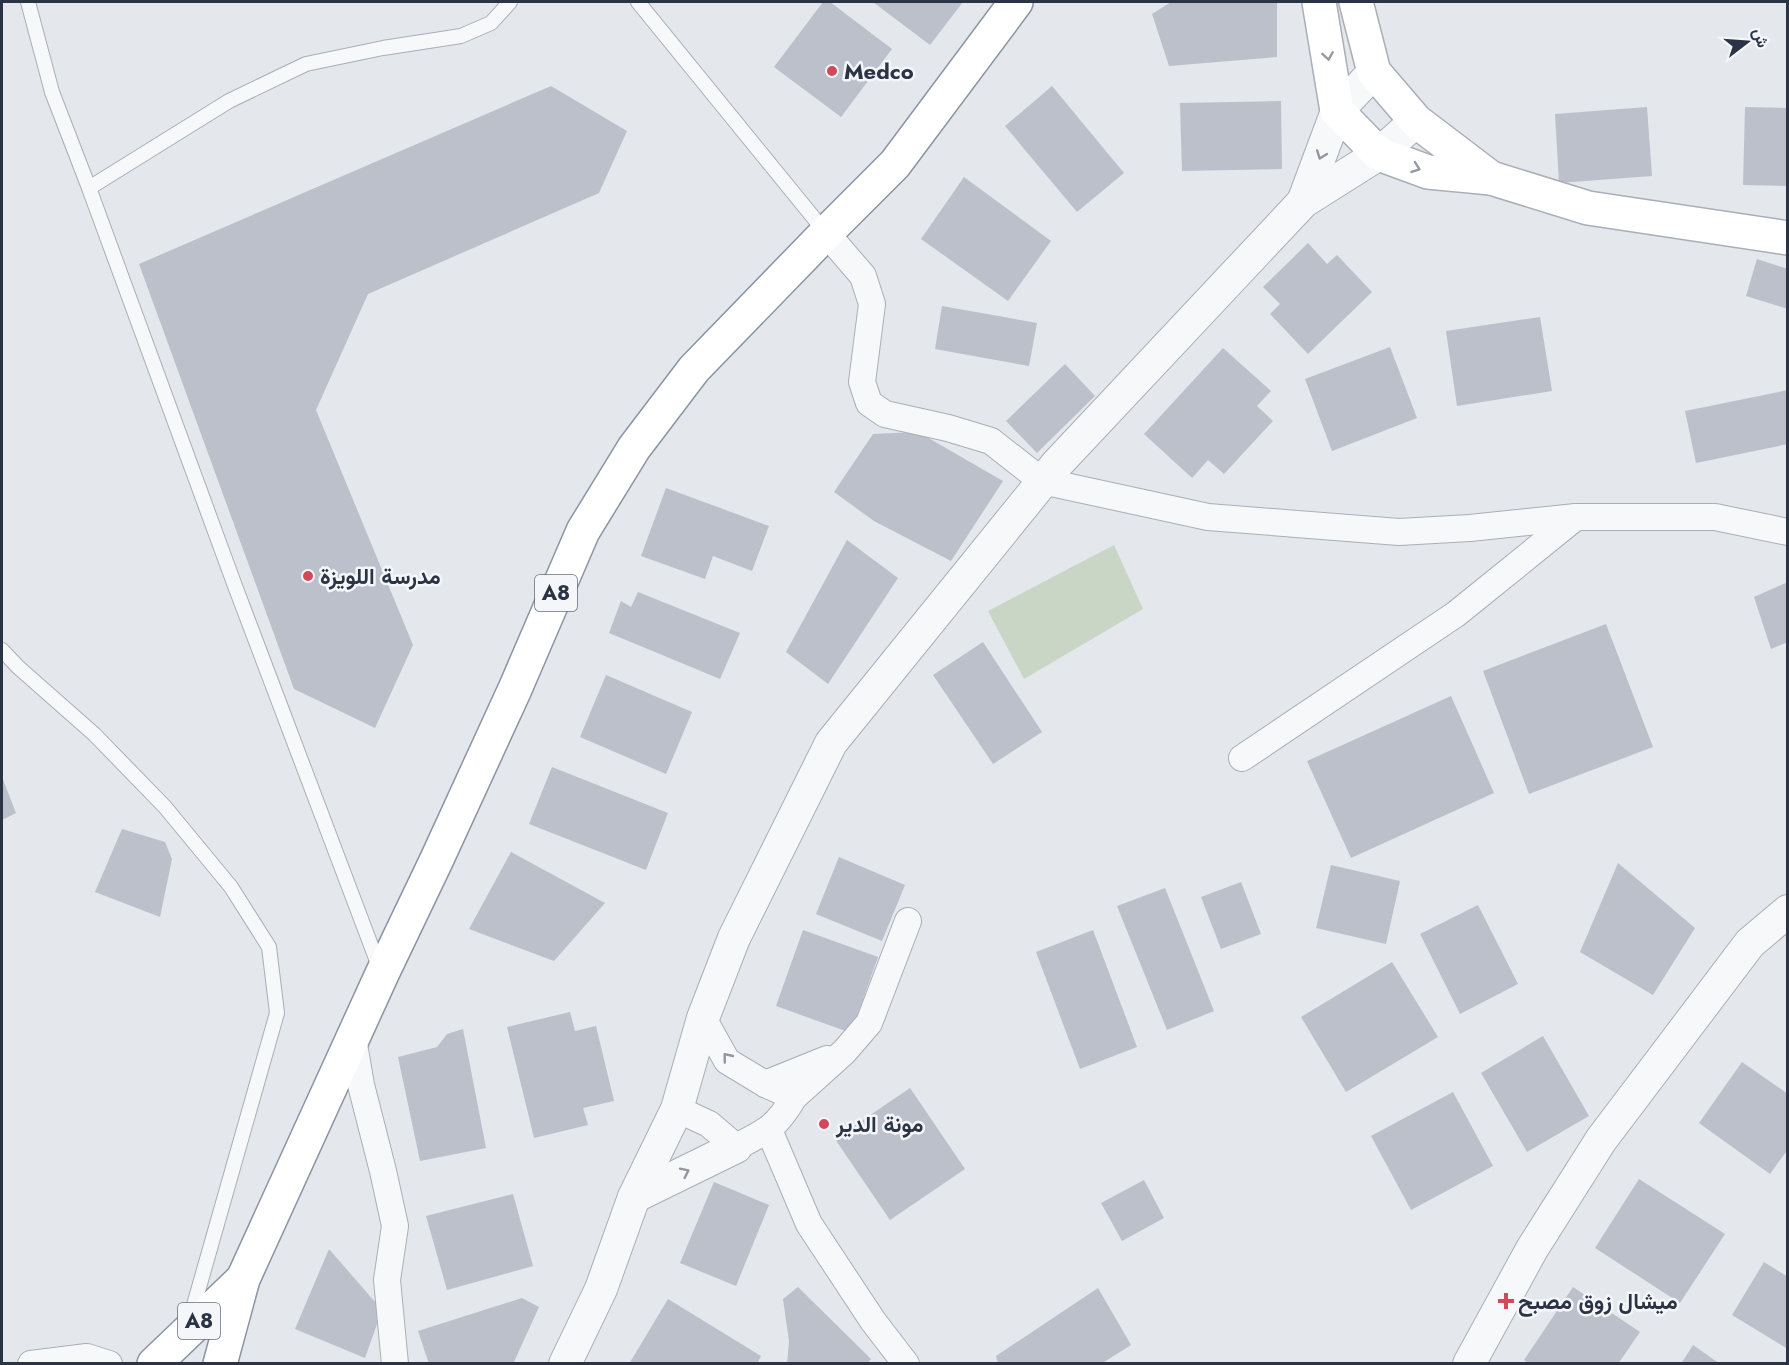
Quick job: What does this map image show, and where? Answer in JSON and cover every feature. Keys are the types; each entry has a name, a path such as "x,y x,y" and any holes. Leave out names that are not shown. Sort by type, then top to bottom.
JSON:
{"main road":[{"name":"A8","path":"220,1364 243,1279 510,700 583,531 634,448 694,369 895,164 1016,2"},
{"path":"1319,2 1337,111 1379,154 1428,172 1491,178 1588,208 1788,238"},
{"path":"1356,2 1374,72 1416,121 1491,178"},
{"name":"A8","path":"154,1364 243,1279"}],"street":[{"path":"1303,202 1337,111 1374,72"},
{"path":"565,1364 601,1289 634,1197 677,1109 703,1018 741,924 831,743 1042,481 1303,202 1379,154 1416,121"},
{"path":"826,233 863,276 872,304 862,382 869,403 885,414 948,428 991,441 1042,481 1208,518 1398,532 1470,528 1576,517 1715,517 1788,532"},
{"path":"1242,758 1455,614 1576,517"},
{"path":"1469,1364 1532,1249 1601,1140 1750,943 1788,911"},
{"path":"634,1197 769,1130 783,1116 794,1097 844,1052 869,1023 908,921"},
{"path":"703,1018 727,1061 765,1084 794,1097"},
{"path":"353,1038 361,1085 395,1227 387,1280 395,1364"},
{"path":"765,1084 844,1052"},
{"path":"677,1109 709,1124 736,1147"},
{"path":"769,1130 809,1224 873,1321 906,1364"},
{"path":"31,1364 87,1357 109,1364"}],"lane":[{"path":"28,2 52,92 382,974"},
{"path":"89,188 229,101 306,64 383,48 461,36 491,23 510,2"},
{"path":"638,2 826,233"},
{"path":"2,650 18,668 94,734 165,807 231,887 269,947 277,1013 186,1333"}],"green space":[{"path":"1114,545 1143,609 1024,679 988,611"}],"building":[{"path":"823,2 830,2 892,49 841,117 774,67"},
{"path":"873,2 963,2 930,45"},
{"path":"1171,2 1277,2 1277,57 1169,66 1152,14"},
{"path":"551,86 627,131 599,193 368,294 316,410 413,645 375,728 294,689 139,264"},
{"path":"1052,86 1124,173 1077,212 1005,126"},
{"path":"1281,101 1282,169 1182,171 1180,103"},
{"path":"1647,107 1652,176 1559,183 1555,114"},
{"path":"1745,107 1788,108 1788,186 1743,185"},
{"path":"964,177 1051,241 1008,301 921,239"},
{"path":"1308,243 1327,264 1337,255 1372,292 1308,354 1270,314 1280,304 1263,287"},
{"path":"1757,259 1788,269 1788,309 1746,296"},
{"path":"942,306 1037,323 1029,366 935,349"},
{"path":"1540,317 1552,391 1457,406 1446,331"},
{"path":"1390,347 1417,418 1332,451 1305,379"},
{"path":"1223,348 1271,391 1257,406 1273,421 1224,474 1208,460 1192,478 1144,434"},
{"path":"1065,364 1095,396 1037,453 1006,421"},
{"path":"1788,390 1788,444 1696,463 1685,411"},
{"path":"918,432 1003,481 951,561 874,521 834,492 873,434"},
{"path":"666,488 769,526 752,571 713,556 705,579 641,556"},
{"path":"847,540 898,578 828,684 786,652"},
{"path":"1788,582 1788,642 1771,649 1754,597"},
{"path":"638,592 740,633 720,679 609,633 621,601 631,607"},
{"path":"1606,624 1653,747 1529,794 1483,671"},
{"path":"983,642 1042,732 993,764 933,675"},
{"path":"606,675 692,712 666,774 580,737"},
{"path":"1451,696 1494,793 1351,858 1307,761"},
{"path":"552,767 668,813 646,870 529,824"},
{"path":"2,777 16,813 2,820"},
{"path":"122,829 165,842 172,859 160,917 95,892"},
{"path":"511,852 605,903 554,961 469,929"},
{"path":"839,857 905,885 882,941 816,914"},
{"path":"1618,863 1695,928 1653,995 1580,952"},
{"path":"1331,865 1400,881 1386,944 1316,928"},
{"path":"1241,882 1261,934 1221,949 1201,897"},
{"path":"1165,888 1214,1011 1167,1030 1117,906"},
{"path":"1478,905 1518,984 1460,1014 1420,934"},
{"path":"803,930 878,957 851,1033 776,1006"},
{"path":"1093,930 1137,1047 1080,1069 1036,952"},
{"path":"1392,962 1438,1037 1346,1092 1301,1017"},
{"path":"570,1012 575,1031 596,1026 614,1101 583,1108 588,1125 534,1138 507,1027"},
{"path":"463,1029 486,1148 420,1161 398,1057 437,1047 447,1034"},
{"path":"1543,1036 1589,1116 1527,1152 1481,1073"},
{"path":"1742,1062 1788,1094 1788,1149 1770,1174 1699,1123"},
{"path":"910,1088 965,1169 890,1220 835,1139"},
{"path":"1453,1092 1493,1166 1411,1210 1371,1136"},
{"path":"1639,1179 1725,1234 1680,1303 1595,1248"},
{"path":"1144,1180 1164,1218 1122,1241 1101,1203"},
{"path":"714,1182 769,1205 736,1286 680,1263"},
{"path":"513,1194 533,1266 447,1290 426,1216"},
{"path":"329,1249 382,1310 365,1358 295,1329"},
{"path":"1764,1262 1788,1277 1788,1349 1732,1315"},
{"path":"798,1287 871,1359 867,1364 787,1364 789,1341 783,1299"},
{"path":"1573,1287 1640,1332 1618,1364 1529,1364 1524,1360"},
{"path":"1098,1288 1131,1345 1101,1364 998,1364 996,1356"},
{"path":"522,1298 539,1307 513,1364 429,1364 418,1331"},
{"path":"668,1299 761,1356 757,1364 629,1364"},
{"path":"1693,1345 1720,1364 1681,1364"}],"place":[{"name":"Medco","path":"832,71"},
{"name":"مدرسة اللويزة","path":"308,576"},
{"name":"مونة الدير","path":"824,1124"},
{"name":"ميشال زوق مصبح","path":"1506,1301"}]}
